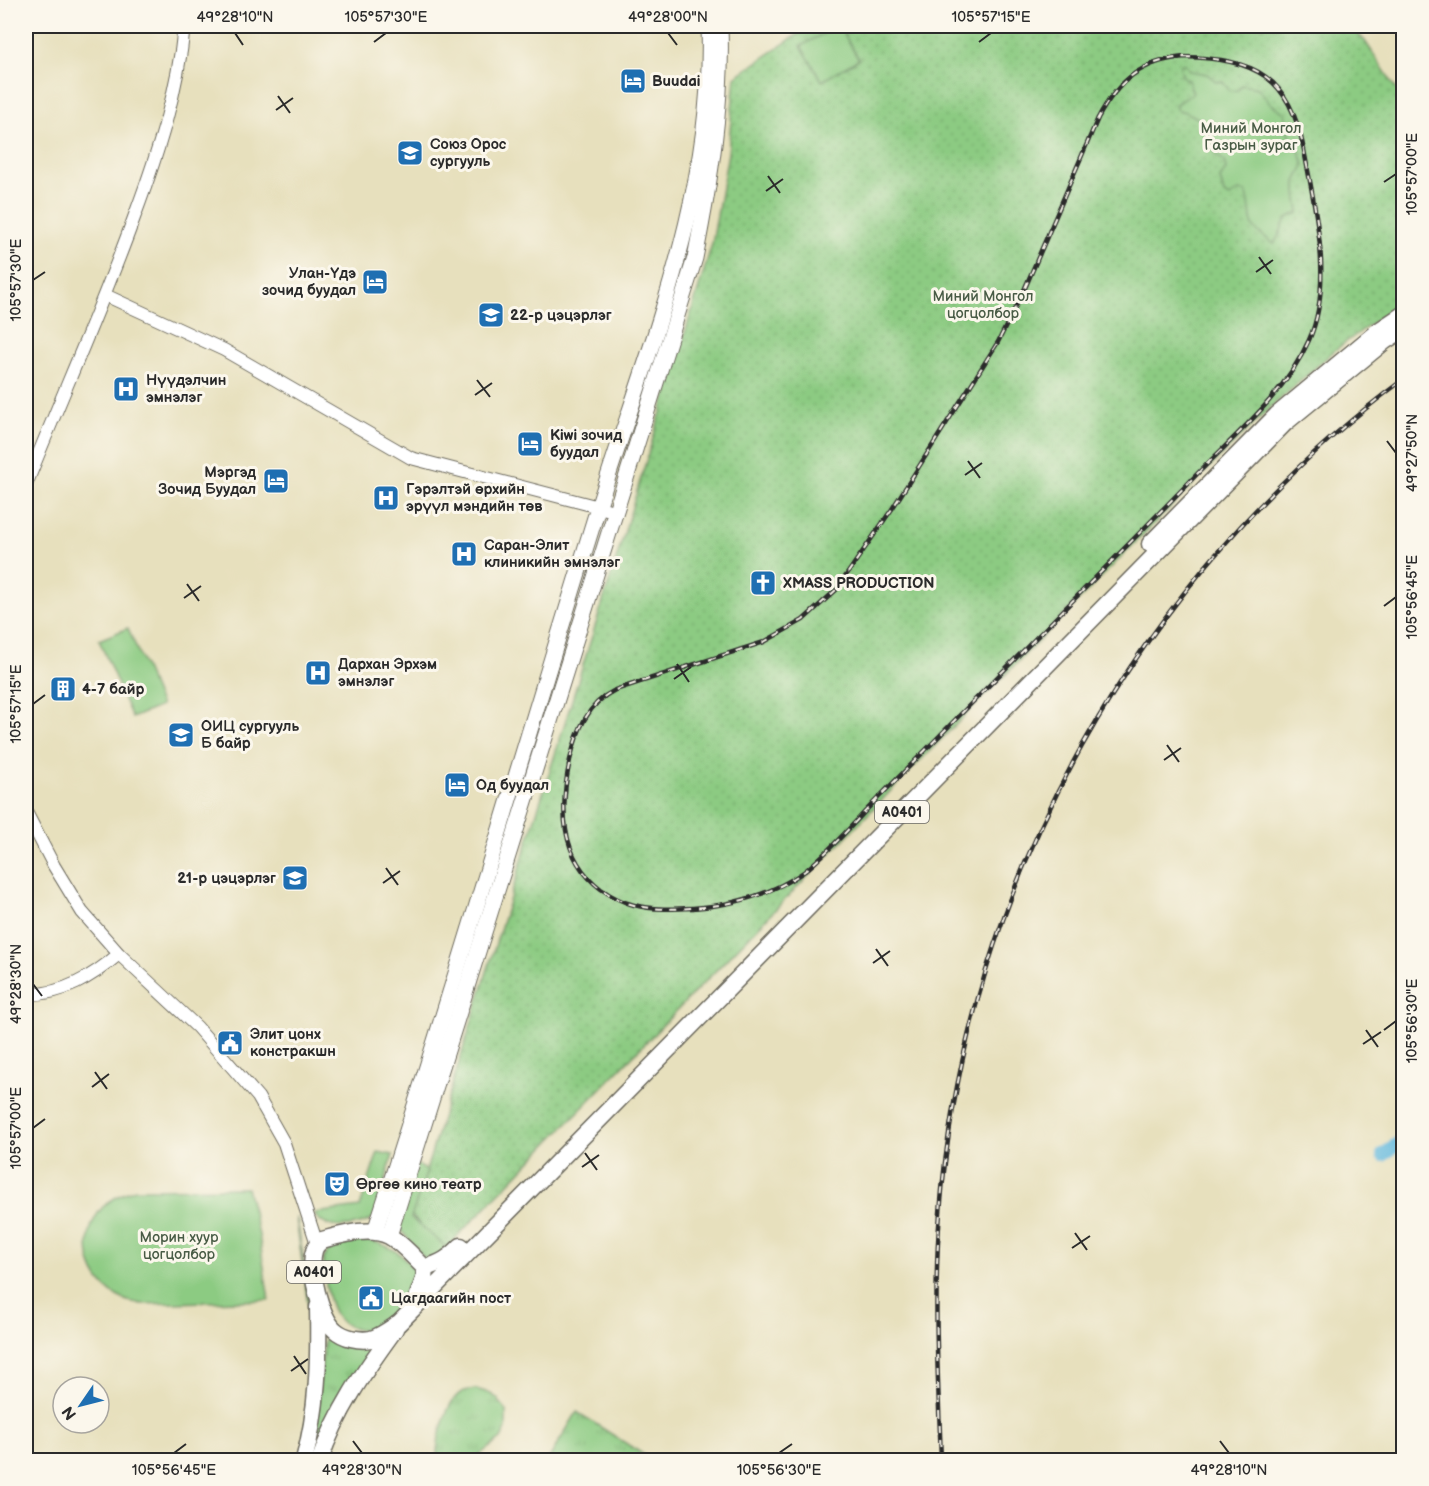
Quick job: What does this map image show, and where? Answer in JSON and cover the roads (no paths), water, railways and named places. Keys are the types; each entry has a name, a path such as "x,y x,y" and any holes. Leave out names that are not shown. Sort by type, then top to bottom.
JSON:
{"highway":[{"name":"A0401","path":"413,1309 421,1289 425,1268 450,1258 1277,415 1377,332 1404,314"},
{"name":"A0401","path":"320,1461 354,1388 399,1323 1286,423 1385,341 1404,329"},
{"name":"A0401","path":"304,1461 311,1434 319,1356 318,1297 312,1263 313,1251 322,1240 333,1237 382,1233"},
{"path":"382,1233 425,1268"},
{"name":"A0401","path":"318,1297 335,1330 353,1339 370,1339 381,1335 399,1323"}],"main road":[{"path":"382,1233 599,507 680,254 695,187 704,124 710,48 709,26"},
{"path":"382,1233 694,258 708,192 721,48 720,26"}],"street":[{"path":"26,485 30,458 105,295 167,124 182,52 184,26"},
{"path":"105,295 224,350 411,458 614,512"},
{"path":"26,812 54,866 82,912 119,954 197,1027 258,1097 284,1143 317,1244"},
{"path":"26,994 34,995 69,988 100,970 119,954"}],"waterway":[{"path":"1383,1155 1404,1139"}],"railway":[{"path":"1184,57 1231,62 1265,76 1289,105 1297,125 1317,221 1321,270 1316,318 1309,340 1288,377 1246,426 805,871 779,886 752,897 693,908 641,907 621,900 601,889 587,876 577,862 570,847 564,813 570,760 580,729 590,711 605,696 615,690 764,642 803,620 836,590 892,509 998,342 1025,288 1098,118 1106,105 1123,83 1143,68 1169,59 1184,57"},
{"path":"941,1460 937,1337 938,1244 956,1091 986,971 1028,856 1082,746 1147,642 1223,546 1309,458 1404,379"}],"place":[{"name":"Buudai","path":"633,81"},
{"name":"Союз Орос сургууль","path":"410,153"},
{"name":"Улан-Үдэ зочид буудал","path":"375,282"},
{"name":"22-р цэцэрлэг","path":"491,315"},
{"name":"Нүүдэлчин эмнэлэг","path":"126,389"},
{"name":"Kiwi зочид буудал","path":"530,444"},
{"name":"Мэргэд Зочид Буудал","path":"276,481"},
{"name":"Гэрэлтэй өрхийн эрүүл мэндийн төв","path":"386,498"},
{"name":"Саран-Элит клиникийн эмнэлэг","path":"464,554"},
{"name":"XMASS PRODUCTION","path":"763,583"},
{"name":"Дархан Эрхэм эмнэлэг","path":"318,673"},
{"name":"4-7 байр","path":"63,689"},
{"name":"ОИЦ сургууль Б байр","path":"181,735"},
{"name":"Од буудал","path":"457,785"},
{"name":"21-р цэцэрлэг","path":"295,878"},
{"name":"Элит цонх констракшн","path":"230,1043"},
{"name":"Өргөө кино театр","path":"337,1184"},
{"name":"Цагдаагийн пост","path":"371,1298"}],"park label":[{"name":"Миний Монгол Газрын зураг","path":"1251,136"},
{"name":"Миний Монгол цогцолбор","path":"983,304"},
{"name":"Морин хуур цогцолбор","path":"179,1246"}]}
